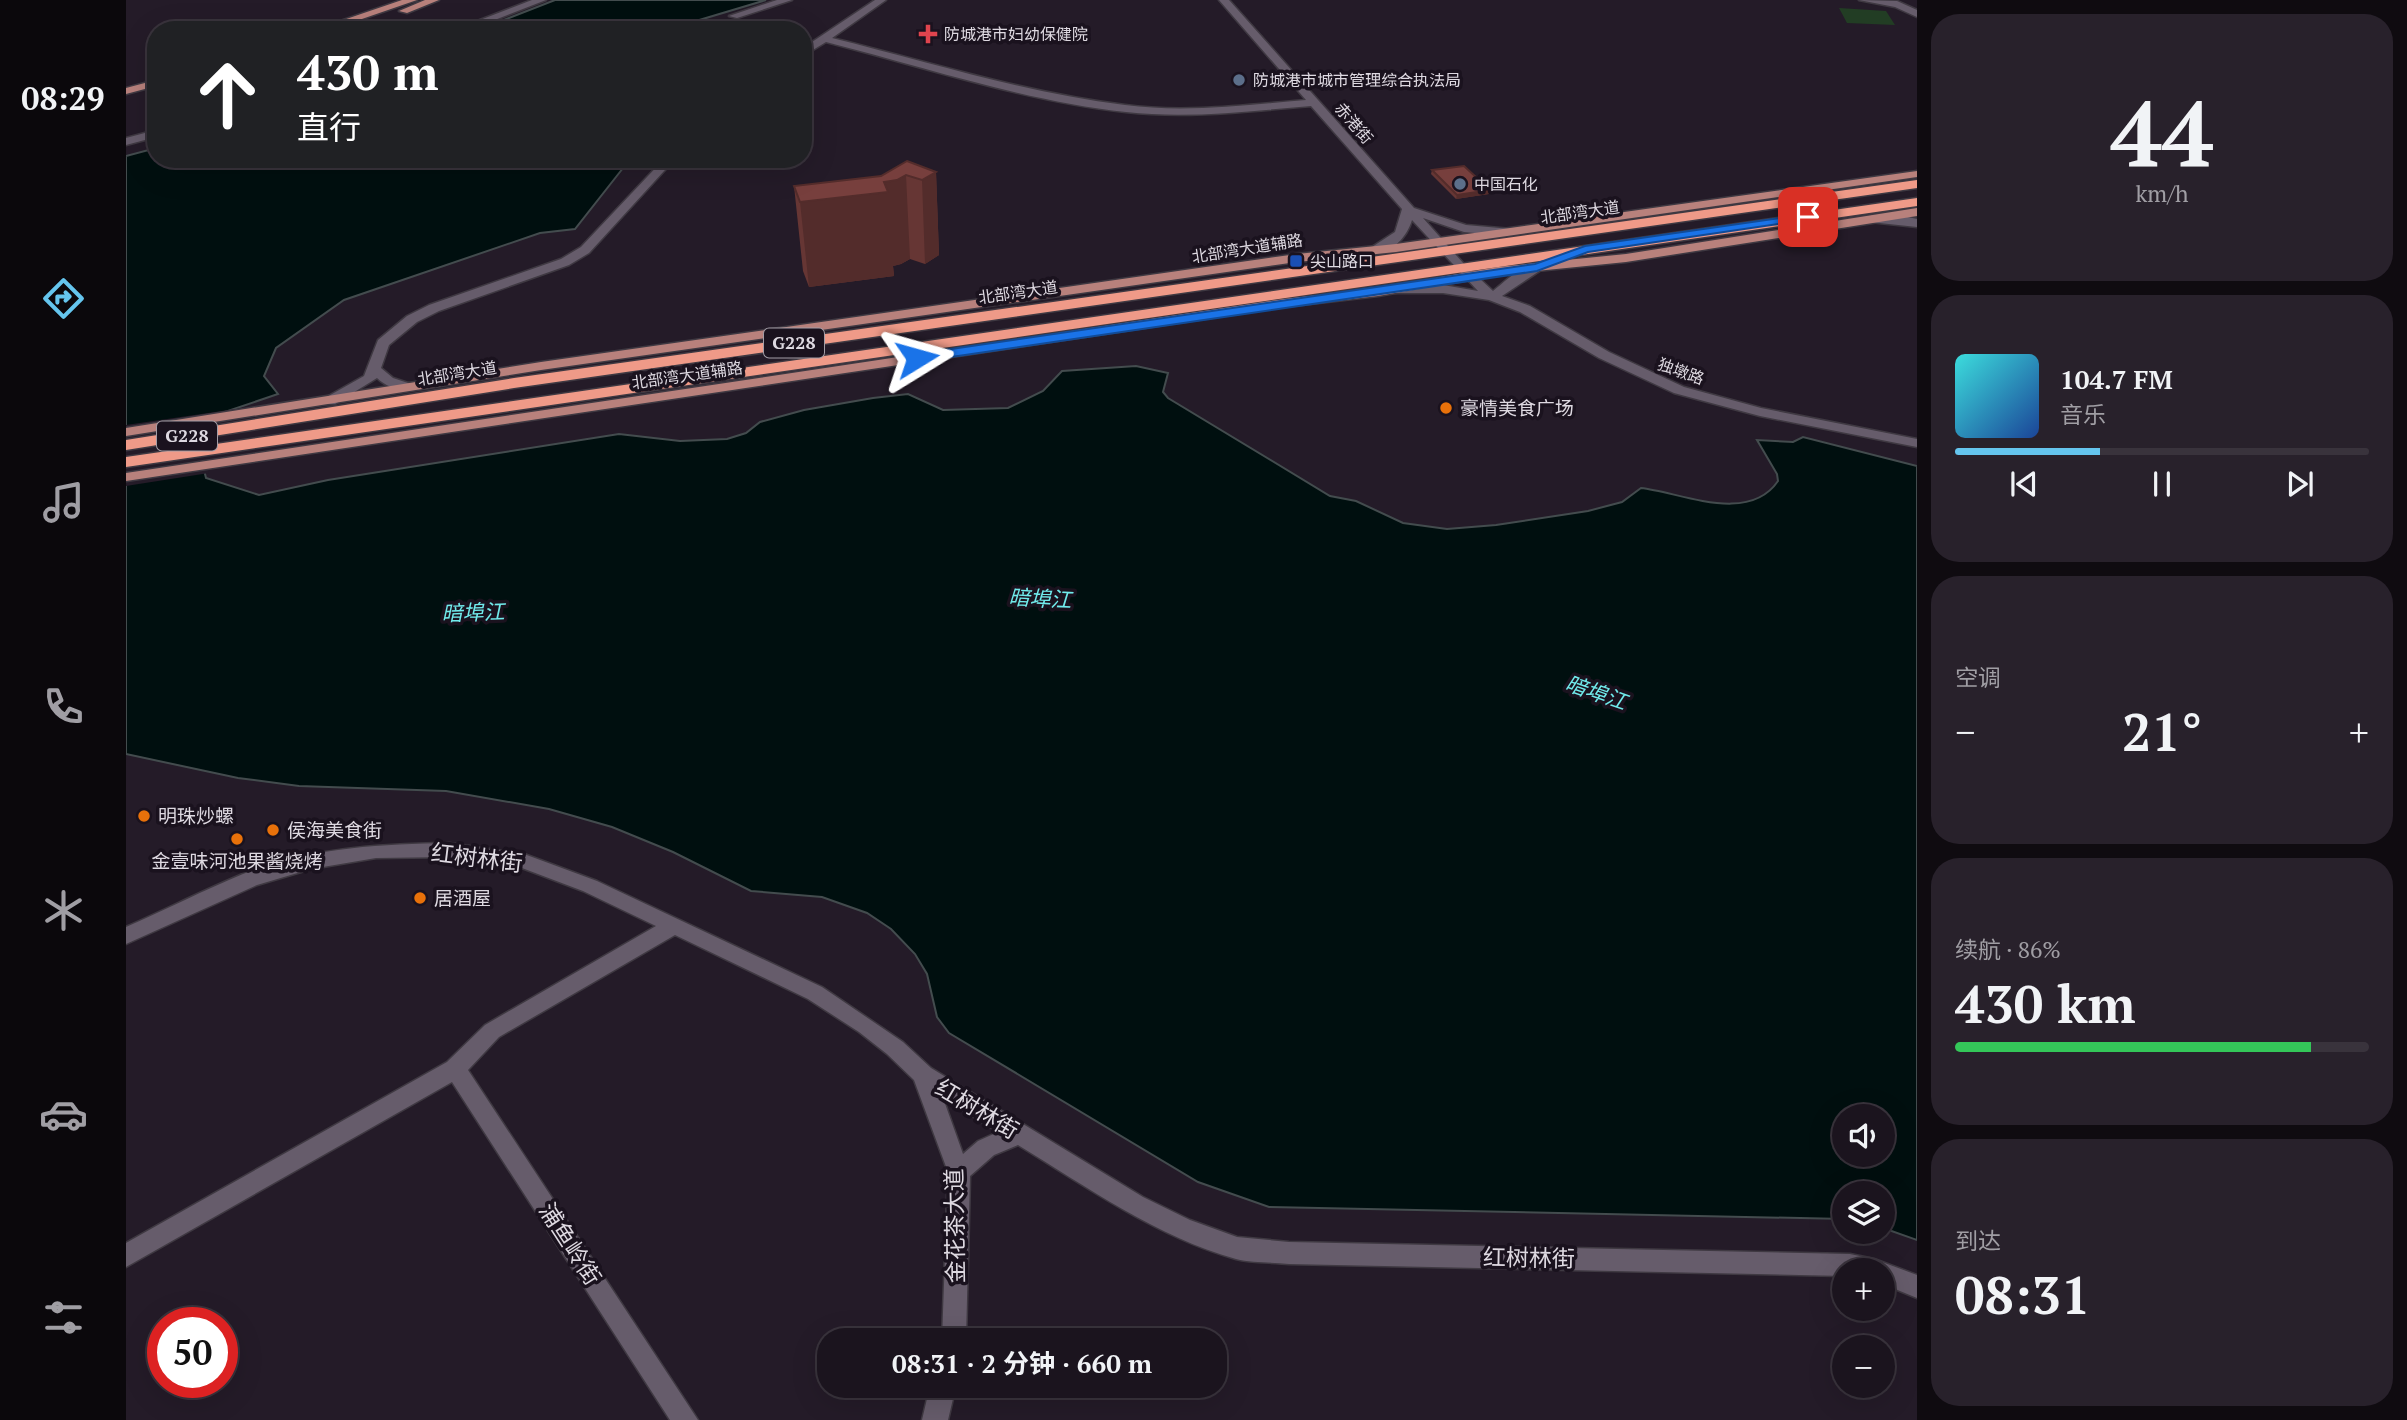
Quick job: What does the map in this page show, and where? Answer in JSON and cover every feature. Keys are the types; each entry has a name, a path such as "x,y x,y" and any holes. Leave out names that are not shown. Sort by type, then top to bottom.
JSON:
{"highway":[{"name":"北部湾大道","path":"126,463 514,383 1418,255 1442,246 1632,225 1917,184"},
{"path":"1793,202 1841,185"},
{"name":"北部湾大道","path":"126,445 247,436 1261,296 1465,271 1490,263 1917,201"},
{"path":"1808,217 1870,218"},
{"path":"1572,222 1632,225"},
{"path":"1490,263 1537,267 1585,249"},
{"path":"1342,265 1376,250 1418,255"},
{"path":"1261,296 1333,298"}],"main road":[{"path":"347,21 412,0"},
{"path":"371,21 434,0"},
{"path":"126,84 147,78"},
{"path":"126,92 147,86"},
{"name":"北部湾大道辅路","path":"126,477 247,436 330,401 407,387 1239,268 1348,250 1442,246 1572,222 1917,174"},
{"name":"北部湾大道辅路","path":"126,432 247,436 1378,292 1465,271 1562,267 1917,212"}],"street":[{"path":"484,21 541,0"},
{"path":"734,16 787,0"},
{"path":"812,48 881,0"},
{"name":"赤港街","path":"1224,0 1465,271"},
{"path":"1864,0 1897,4 1917,14"},
{"path":"826,39 1053,96 1127,109 1208,112 1315,102"},
{"path":"126,142 147,136"},
{"path":"330,401 363,383 375,370 376,357 383,343 412,318 433,308 565,262 585,250 662,168"},
{"path":"1376,250 1398,237 1406,228 1408,208 1464,228 1507,232"},
{"path":"1870,218 1917,223"},
{"path":"1378,292 1443,289 1492,297 1537,267"},
{"name":"独墩路","path":"1465,271 1492,297 1525,309 1626,367 1679,390 1740,407 1917,443"},
{"path":"375,370 388,382 407,387"},
{"name":"红树林街","path":"126,936 183,908 268,873 376,851 449,850 524,861 590,886 815,993 876,1033 923,1075 1018,1134 1135,1204 1183,1228 1237,1248 1289,1253 1832,1265"},
{"path":"126,1256 455,1069 492,1031 674,926"},
{"name":"浦鱼岭街","path":"455,1069 685,1420"},
{"name":"金花茶大道","path":"923,1075 959,1172 954,1328"},
{"path":"959,1172 986,1148 1018,1134"},
{"path":"1895,1278 1917,1287"},
{"path":"935,1420 940,1398"}],"green space":[{"path":"1839,8 1886,11 1895,25 1847,23"}],"water":[{"path":"555,0 766,0 696,21 501,21"},
{"name":"暗埠江","path":"147,150 147,168 623,168 575,229 540,233 344,300 276,348 264,376 278,394 225,412 195,433 206,478 259,495 328,480 619,434 680,441 727,439 746,433 760,422 804,410 873,398 908,394 943,410 1008,408 1043,391 1062,371 1136,366 1168,373 1163,392 1168,398 1330,496 1356,501 1403,523 1447,529 1496,525 1588,511 1622,502 1641,488 1713,503 1749,501 1765,494 1778,481 1777,474 1757,440 1793,442 1803,437 1917,466 1917,1240 1895,1232 1895,1181 1832,1181 1832,1219 1269,1207 1198,1182 949,1033 937,1017 927,974 915,954 891,929 867,913 822,897 751,891 673,852 612,827 549,809 446,791 299,786 238,778 126,754 126,156"}],"pier":[{"path":"249,407 226,415 199,434 209,473 126,486 126,425"}],"building":[{"path":"907,161 936,172 922,180 906,175 884,182 888,192 800,202 794,186 881,176"},
{"name":"中国石化","path":"1464,166 1490,190 1457,195 1432,170"}],"place":[{"name":"防城港市妇幼保健院","path":"928,34"},
{"name":"防城港市城市管理综合执法局","path":"1239,80"},
{"name":"中国石化","path":"1460,184"},
{"name":"尖山路口","path":"1296,261"},
{"name":"豪情美食广场","path":"1446,408"},
{"name":"明珠炒螺","path":"144,816"},
{"name":"侯海美食街","path":"273,830"},
{"name":"金壹味河池果酱烧烤","path":"237,839"},
{"name":"居酒屋","path":"420,898"}],"route":[{"path":"917,358 1537,267 1585,249 1808,217"}]}
